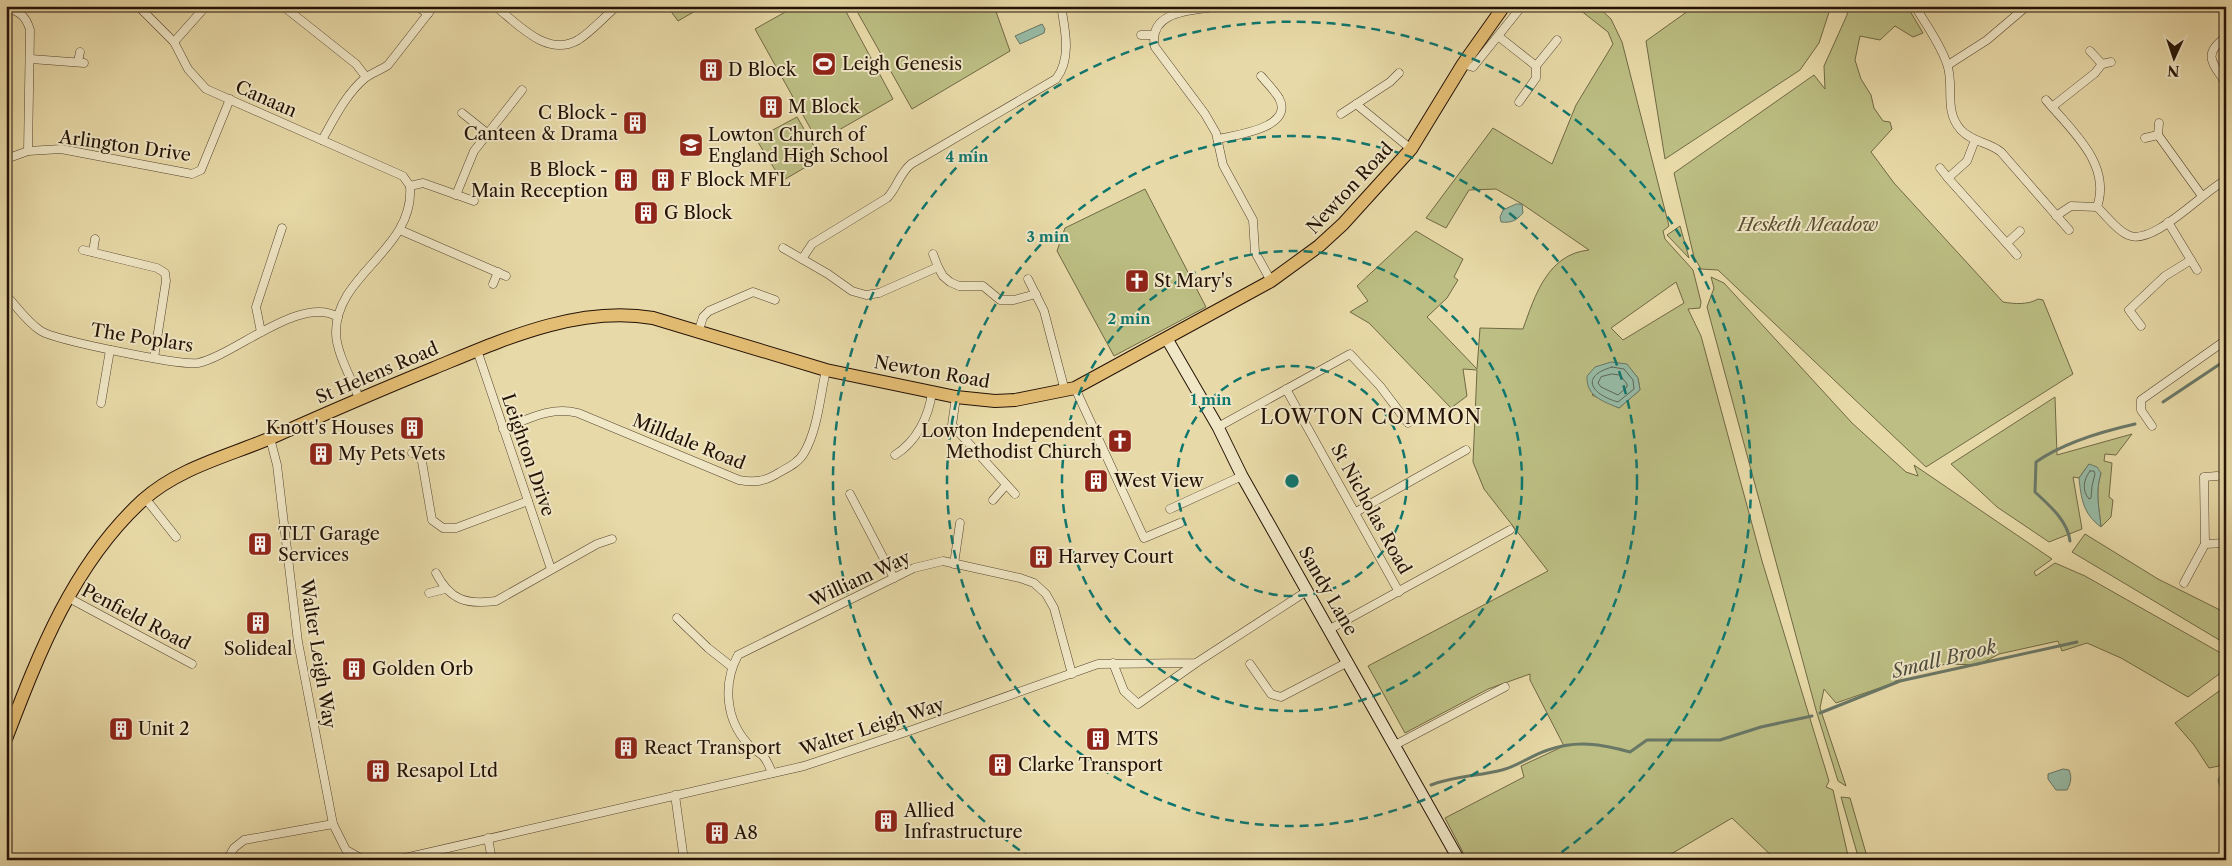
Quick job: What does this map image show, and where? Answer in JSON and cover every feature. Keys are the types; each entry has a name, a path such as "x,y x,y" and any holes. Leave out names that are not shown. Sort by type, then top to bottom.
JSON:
{"main road":[{"name":"Newton Road","path":"634,314 699,330 826,370 956,397 1003,401 1036,397 1070,389 1167,339 1271,281 1319,246 1343,224 1411,148 1463,64 1504,6"},
{"name":"St Helens Road","path":"6,739 38,657 67,597 105,541 145,498 196,467 270,438 359,398 477,350 552,324 578,318 634,314"}],"street":[{"name":"Canaan","path":"138,6 174,42 188,69 206,89 403,176 410,186"},
{"path":"174,42 206,6"},
{"path":"283,6 356,64 366,76"},
{"path":"417,6 428,14"},
{"path":"322,140 353,89 366,76 380,72 388,65 434,6"},
{"path":"495,6 543,44 553,46 578,40 616,6 627,7"},
{"path":"802,259 812,244 887,198 892,193 899,176 911,164 1056,79 1066,59 1065,28 1061,6"},
{"path":"1463,64 1473,67 1522,6"},
{"path":"1915,6 1939,45 1948,65 1952,115 1962,132 2001,152 2069,230"},
{"path":"1948,65 1987,40 2027,6"},
{"path":"6,7 20,12 27,19 30,30 28,151"},
{"path":"1208,8 1180,12 1164,19 1154,35 1157,52 1205,114 1219,139 1223,165 1253,220 1255,252 1271,281"},
{"path":"1141,35 1154,35"},
{"path":"1498,36 1536,66"},
{"path":"2226,38 2215,45 2211,58 2212,64 2226,82"},
{"path":"1519,102 1536,78 1536,66 1557,40"},
{"path":"2090,51 2102,64"},
{"path":"30,59 81,62 80,52"},
{"path":"2052,107 2095,73 2102,64 2111,62"},
{"path":"1341,114 1390,82 1399,73"},
{"path":"1219,139 1264,128 1278,116 1281,107 1279,98 1261,76"},
{"path":"456,195 474,151 522,90"},
{"name":"Arlington Drive","path":"6,159 28,151 61,149 192,174 201,170 230,100"},
{"path":"514,100 521,105"},
{"path":"2046,100 2090,152 2096,164 2101,191 2097,207"},
{"path":"1356,104 1411,148"},
{"path":"462,113 487,133"},
{"path":"2158,123 2158,135 2202,196"},
{"path":"2145,138 2158,135"},
{"path":"1948,178 1967,161 1975,140"},
{"path":"1940,168 2017,255"},
{"path":"2056,216 2071,206 2097,207 2126,235 2133,237 2151,233 2226,180"},
{"path":"359,398 337,343 338,317 347,294 385,252 400,230 411,198 410,186 424,183 474,201"},
{"path":"2168,222 2197,270"},
{"path":"261,332 256,307 282,228"},
{"path":"400,230 502,274 493,284"},
{"path":"2007,244 2020,231"},
{"path":"93,252 95,239"},
{"path":"783,248 828,274 852,291 866,295 879,293 938,267"},
{"path":"83,250 157,268 165,273 166,281 154,358"},
{"path":"933,254 943,276 959,286 983,286 1000,300 1014,300 1036,294"},
{"path":"2141,326 2126,308 2166,276 2191,260"},
{"path":"1028,279 1044,311 1070,389 1144,538 1180,523"},
{"path":"699,330 703,317 709,311 753,292 775,300"},
{"name":"The Poplars","path":"6,295 42,332 54,337 110,350 190,364 198,363 261,332 305,314 330,312 338,317"},
{"name":"Sandy Lane","path":"1167,339 1218,427 1242,476 1459,860"},
{"path":"2152,426 2141,410 2141,400 2226,340"},
{"path":"101,403 110,350"},
{"name":"Leighton Drive","path":"477,350 550,569"},
{"path":"1218,427 1350,354 1380,386 1408,423"},
{"name":"Milldale Road","path":"504,429 547,412 564,409 578,413 740,480 756,483 770,479 793,464 804,453 812,433 826,370"},
{"name":"St Nicholas Road","path":"1286,389 1399,592"},
{"path":"895,455 916,438 929,407 932,392"},
{"path":"956,397 952,425 1006,486 1016,494"},
{"name":"Walter Leigh Way","path":"270,438 277,464 298,642 333,824 346,850 364,860"},
{"path":"420,450 432,520 443,528 456,528 528,501"},
{"path":"1356,512 1466,450"},
{"path":"1170,509 1242,476"},
{"path":"2184,583 2206,544 2204,477 2217,476"},
{"path":"993,500 1006,486"},
{"path":"850,494 894,578"},
{"path":"145,498 176,537"},
{"path":"954,564 960,523"},
{"path":"1330,629 1510,530"},
{"path":"436,573 445,589 462,600 477,603 496,601 550,569 597,544 612,539"},
{"path":"2206,544 2226,544"},
{"name":"William Way","path":"732,667 738,654 914,568 943,561 1020,578 1034,583 1046,594 1054,608 1072,674"},
{"path":"430,593 445,589"},
{"path":"1113,663 1124,691 1138,704 1196,663 1307,591"},
{"name":"Penfield Road","path":"67,597 192,664"},
{"path":"677,618 708,648 732,667 727,696 733,722 748,745 764,757 772,773"},
{"path":"1250,664 1271,694 1281,697 1348,662"},
{"name":"Walter Leigh Way","path":"400,859 675,794 804,766 1098,664 1196,663"},
{"path":"1395,745 1505,688"},
{"path":"675,794 684,860"},
{"path":"228,860 234,848 244,840 333,824"},
{"path":"488,838 492,860"}],"green space":[{"path":"667,6 704,6 678,21"},
{"name":"Leigh Genesis","path":"796,6 843,6 893,99 818,142 755,29"},
{"path":"854,6 994,6 1010,51 912,109"},
{"path":"1575,6 1597,6 1611,19 1622,42 1669,226 1663,231 1665,239 1693,270 1701,302 1700,308 1688,309 1701,336 1762,561 1829,781 1826,787 1833,790 1849,860 1776,860 1732,818 1661,860 1467,860 1445,818 1524,777 1521,766 1564,746 1530,680 1530,674 1488,689 1405,733 1368,666 1548,571 1484,489 1473,462 1477,370 1463,369 1467,396 1451,408 1369,323 1350,312 1368,301 1357,286 1416,231 1463,259 1454,277 1458,280 1447,298 1427,317 1477,369 1480,328 1523,329 1538,290 1553,268 1563,259 1575,253 1589,250 1522,204 1496,189 1469,190 1446,228 1426,218 1493,128 1552,164 1576,105 1613,44 1608,32","holes":["1676,282 1684,303 1623,340 1611,328","1626,364 1638,378 1640,390 1619,408 1592,395"]},
{"path":"1695,6 1831,6 1819,43 1800,70 1665,159 1646,41"},
{"name":"Hesketh Meadow","path":"1848,6 1907,6 1923,33 1913,37 1895,26 1880,40 1860,36 1855,60 1861,79 1871,95 1874,108 1883,121 1890,122 1892,129 1871,152 1894,183 2003,302 2021,304 2038,299 2043,300 2073,374 1926,467 1718,270 1701,269 1694,257 1674,173 1814,75 1825,89 1824,66 1847,15"},
{"path":"797,117 821,158 782,181 756,139"},
{"path":"1145,189 1206,307 1114,356 1057,251 1065,228"},
{"path":"1680,226 1689,258 1667,235"},
{"path":"1711,277 1724,283 1852,423 1906,472 1918,476 1914,465 2052,559 2034,572 2036,576 2055,563 2085,576 2226,656 2226,669 2188,697 2121,658 2087,643 2062,651 2058,641 1999,654 1978,665 1947,664 1914,670 1891,684 1836,703 1824,689 1820,708 1846,786 1838,781 1816,710 1707,307 1714,288"},
{"path":"2055,397 2057,455 2132,434 2116,455 2105,454 2104,461 2112,463 2109,497 2113,500 2111,517 2101,527 2098,493 2101,473 2089,464 2079,478 2073,477 2082,529 2049,542 1997,507 1951,464"},
{"path":"2085,534 2158,579 2226,613 2226,644 2072,552"},
{"path":"2226,686 2226,753 2219,766 2209,768 2194,745 2175,723"},
{"path":"1841,797 1850,798 1868,860 1859,860"}],"water":[{"path":"1042,24 1045,29 1044,33 1020,44 1015,36"},
{"path":"1516,204 1522,204 1523,213 1513,221 1501,222 1500,217 1503,210"},
{"path":"1611,362 1627,364 1638,378 1640,390 1619,408 1596,397 1587,383 1587,376 1595,367"},
{"path":"2089,464 2097,467 2101,473 2098,493 2101,527 2090,517 2084,505 2081,492 2079,478"},
{"path":"2226,766 2226,790 2221,789 2218,780"},
{"path":"2063,769 2069,770 2071,778 2069,785 2067,790 2056,790 2048,779 2048,774"}],"waterway":[{"path":"2163,402 2226,360"},
{"path":"2070,541 2062,520 2035,492 2036,462 2071,443 2135,424"},
{"name":"Small Brook","path":"1820,713 1900,681 2077,642"},
{"name":"Small Brook","path":"1431,785 1502,770 1542,752 1569,745 1599,745 1630,752 1647,740 1720,740 1761,727 1812,716"}],"place":[{"name":"Leigh Genesis","path":"824,64"},
{"name":"D Block","path":"711,70"},
{"name":"M Block","path":"771,107"},
{"name":"C Block - Canteen & Drama","path":"635,123"},
{"name":"Lowton Church of England High School","path":"691,145"},
{"name":"B Block - Main Reception","path":"626,180"},
{"name":"F Block MFL","path":"663,180"},
{"name":"G Block","path":"646,213"},
{"name":"St Mary's","path":"1137,281"},
{"name":"Knott's Houses","path":"412,428"},
{"name":"Lowton Independent Methodist Church","path":"1120,441"},
{"name":"My Pets Vets","path":"321,454"},
{"name":"West View","path":"1096,481"},
{"name":"TLT Garage Services","path":"260,544"},
{"name":"Harvey Court","path":"1041,557"},
{"name":"Solideal","path":"258,623"},
{"name":"Golden Orb","path":"354,669"},
{"name":"Unit 2","path":"121,729"},
{"name":"MTS","path":"1098,739"},
{"name":"React Transport","path":"626,748"},
{"name":"Clarke Transport","path":"1000,765"},
{"name":"Resapol Ltd","path":"378,771"},
{"name":"Allied Infrastructure","path":"886,821"},
{"name":"A8","path":"717,833"}],"district":[{"name":"LOWTON COMMON","path":"1371,417"}]}
